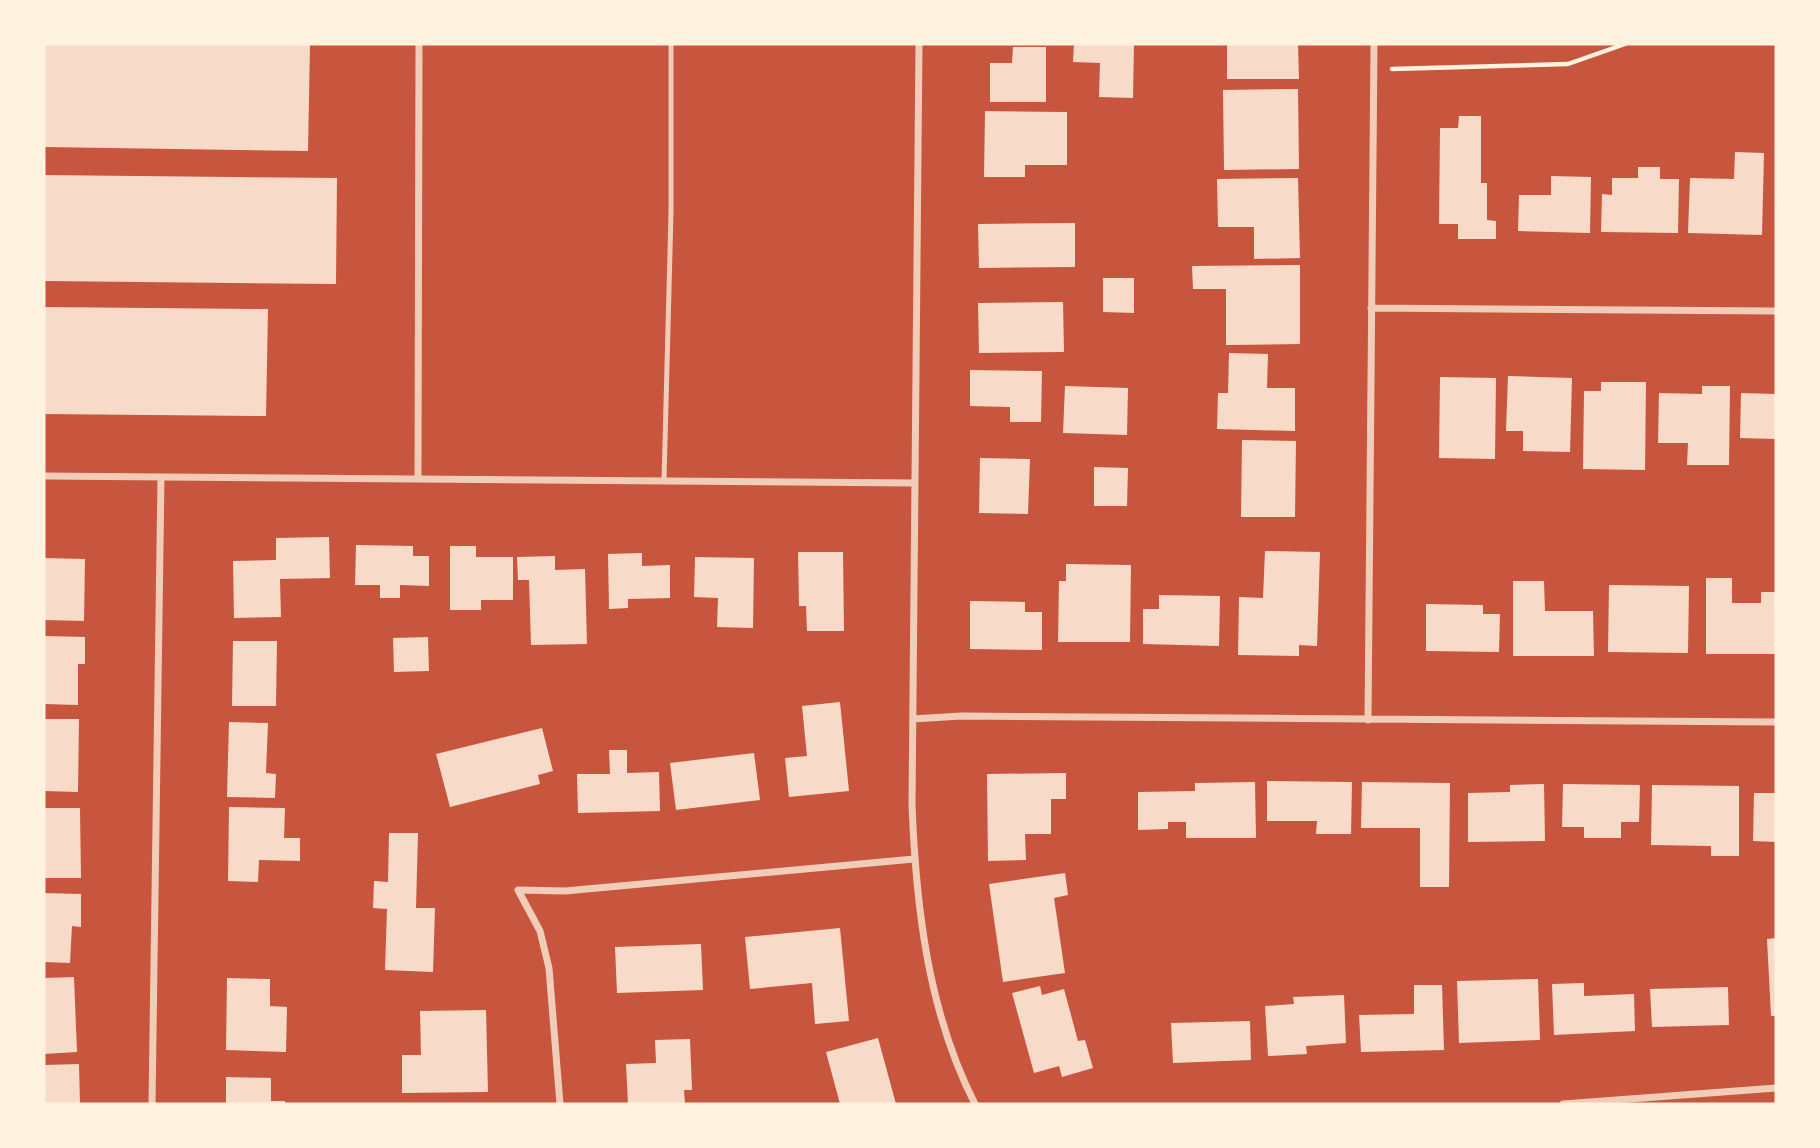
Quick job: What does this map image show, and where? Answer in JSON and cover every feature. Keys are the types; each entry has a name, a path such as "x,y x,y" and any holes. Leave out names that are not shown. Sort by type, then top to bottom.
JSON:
{"street":[{"path":"418,479 419,44"},
{"path":"919,44 914,859 918,907 930,974 943,1022 975,1104"},
{"path":"1368,720 1374,44"},
{"path":"1371,308 1776,311"},
{"path":"44,476 915,483"},
{"path":"152,1104 161,477"},
{"path":"913,719 961,716 1776,722"},
{"path":"560,1104 549,968 540,930 518,890 565,891 914,859"},
{"path":"1563,1104 1776,1088"}],"lane":[{"path":"664,481 671,213 671,44"}],"path":[{"path":"1374,69 1567,64 1625,44"}],"building":[{"path":"44,44 310,45 308,151 44,147"},
{"path":"1074,44 1134,44 1133,98 1099,97 1100,63 1073,62"},
{"path":"1227,44 1298,44 1299,79 1227,79"},
{"path":"1013,47 1046,47 1046,102 990,102 990,63 1012,63"},
{"path":"1298,89 1299,169 1224,170 1223,90"},
{"path":"985,111 1067,112 1067,165 1025,165 1025,177 984,177"},
{"path":"1459,116 1481,116 1481,183 1487,183 1487,220 1496,221 1496,239 1458,239 1458,224 1439,224 1440,128 1458,128"},
{"path":"1735,152 1764,153 1762,235 1688,233 1690,178 1734,179"},
{"path":"1638,167 1660,167 1660,179 1679,179 1678,233 1601,232 1602,194 1612,195 1612,178 1638,178"},
{"path":"44,175 337,178 336,284 44,281"},
{"path":"1551,176 1591,177 1590,233 1518,231 1519,195 1551,195"},
{"path":"1298,178 1300,258 1254,259 1254,227 1218,227 1217,179"},
{"path":"1075,223 1075,267 979,268 978,224"},
{"path":"1300,265 1300,344 1226,345 1226,289 1193,289 1192,266"},
{"path":"1103,278 1134,278 1134,313 1103,312"},
{"path":"1063,302 1064,352 979,353 978,303"},
{"path":"44,307 268,309 266,416 44,414"},
{"path":"1229,353 1268,354 1267,388 1295,388 1295,431 1217,429 1218,393 1228,393"},
{"path":"970,370 1042,371 1041,422 1010,422 1010,407 970,406"},
{"path":"1508,376 1572,378 1570,452 1523,451 1523,431 1506,431"},
{"path":"1440,377 1496,378 1495,459 1439,458"},
{"path":"1601,382 1646,382 1645,470 1583,469 1584,391 1601,391"},
{"path":"1065,386 1128,388 1127,435 1063,433"},
{"path":"1702,386 1730,386 1729,465 1687,465 1688,443 1658,443 1659,393 1702,394"},
{"path":"1741,393 1776,394 1776,439 1740,438"},
{"path":"1242,440 1296,441 1295,517 1241,517"},
{"path":"980,458 1030,459 1028,514 979,513"},
{"path":"1094,467 1128,468 1127,506 1094,506"},
{"path":"329,537 330,578 280,579 281,617 234,618 233,561 276,560 276,538"},
{"path":"356,545 413,546 413,556 429,556 429,586 400,585 400,598 380,598 380,585 355,585"},
{"path":"450,546 476,546 476,557 513,557 513,600 481,600 481,610 450,610"},
{"path":"1265,551 1320,552 1317,646 1299,645 1299,656 1238,655 1239,597 1263,598"},
{"path":"798,552 843,552 844,631 807,631 806,606 799,606"},
{"path":"642,553 642,566 670,565 670,598 628,599 628,608 609,609 608,554"},
{"path":"555,556 555,570 585,569 587,644 531,645 529,580 518,580 517,557"},
{"path":"695,557 754,558 753,628 717,627 718,598 694,597"},
{"path":"44,558 85,559 84,621 44,620"},
{"path":"1066,564 1131,565 1130,642 1058,642 1059,581 1066,581"},
{"path":"1706,578 1732,578 1732,603 1761,603 1761,592 1776,592 1776,654 1706,654"},
{"path":"1513,581 1544,581 1545,611 1593,611 1594,656 1513,656"},
{"path":"1609,585 1689,586 1688,653 1608,652"},
{"path":"1159,595 1220,596 1219,646 1143,644 1143,609 1159,609"},
{"path":"970,601 1025,602 1025,612 1042,612 1042,650 970,649"},
{"path":"1426,604 1483,605 1483,614 1500,614 1499,652 1426,651"},
{"path":"44,636 85,637 85,664 78,664 78,705 44,704"},
{"path":"428,637 429,671 394,672 393,638"},
{"path":"233,641 277,641 276,706 232,706"},
{"path":"840,702 849,791 789,797 785,758 807,756 802,706"},
{"path":"44,719 79,719 78,792 44,791"},
{"path":"229,722 268,723 266,773 276,774 275,798 227,797"},
{"path":"542,728 553,771 538,775 540,784 450,807 436,754"},
{"path":"609,750 627,750 627,773 659,772 660,811 578,813 577,774 610,774"},
{"path":"754,753 760,800 676,810 670,763"},
{"path":"1066,773 1066,799 1051,799 1051,834 1025,834 1026,860 988,861 987,774"},
{"path":"1267,781 1352,782 1351,834 1316,834 1317,821 1267,821"},
{"path":"1255,782 1256,838 1186,838 1186,822 1168,822 1168,829 1138,830 1138,792 1195,791 1195,783"},
{"path":"1362,782 1450,783 1449,887 1420,887 1420,828 1361,828"},
{"path":"1544,784 1545,841 1468,842 1468,793 1510,792 1510,785"},
{"path":"1563,784 1640,785 1639,822 1621,822 1621,838 1584,838 1584,827 1562,827"},
{"path":"1652,785 1739,786 1739,856 1711,856 1711,846 1651,845"},
{"path":"1754,793 1776,793 1776,842 1753,841"},
{"path":"229,807 285,808 284,838 300,838 300,861 259,860 258,882 228,881"},
{"path":"44,808 80,808 81,878 44,878"},
{"path":"389,833 418,833 416,908 435,908 433,972 385,970 387,909 373,908 374,881 388,882"},
{"path":"1065,873 1068,895 1054,898 1065,973 1003,982 989,884"},
{"path":"44,893 81,894 81,927 72,926 70,963 44,962"},
{"path":"840,928 849,1021 815,1024 812,983 750,989 745,937"},
{"path":"1776,938 1776,1016 1771,1016 1767,939"},
{"path":"701,944 703,990 617,993 615,947"},
{"path":"74,977 77,1052 44,1054 44,978"},
{"path":"227,978 270,979 270,1006 287,1007 286,1052 226,1050"},
{"path":"1538,979 1540,1040 1459,1043 1457,981"},
{"path":"1584,983 1584,996 1634,994 1635,1031 1554,1035 1552,984"},
{"path":"1414,985 1442,985 1444,1050 1361,1052 1359,1015 1414,1014"},
{"path":"1040,986 1042,995 1064,989 1078,1041 1085,1040 1093,1068 1062,1077 1059,1066 1034,1073 1012,993"},
{"path":"1728,987 1729,1025 1652,1027 1650,989"},
{"path":"1344,995 1346,1043 1306,1046 1307,1054 1268,1056 1265,1006 1294,1004 1293,997"},
{"path":"486,1010 488,1092 402,1093 402,1055 421,1055 420,1011"},
{"path":"1250,1021 1251,1060 1173,1063 1171,1023"},
{"path":"878,1038 896,1104 840,1104 826,1052"},
{"path":"690,1039 692,1090 684,1090 685,1104 628,1104 626,1064 656,1063 655,1040"},
{"path":"79,1064 80,1104 44,1104 44,1065"},
{"path":"226,1077 271,1078 271,1101 285,1101 285,1104 226,1104"}]}
